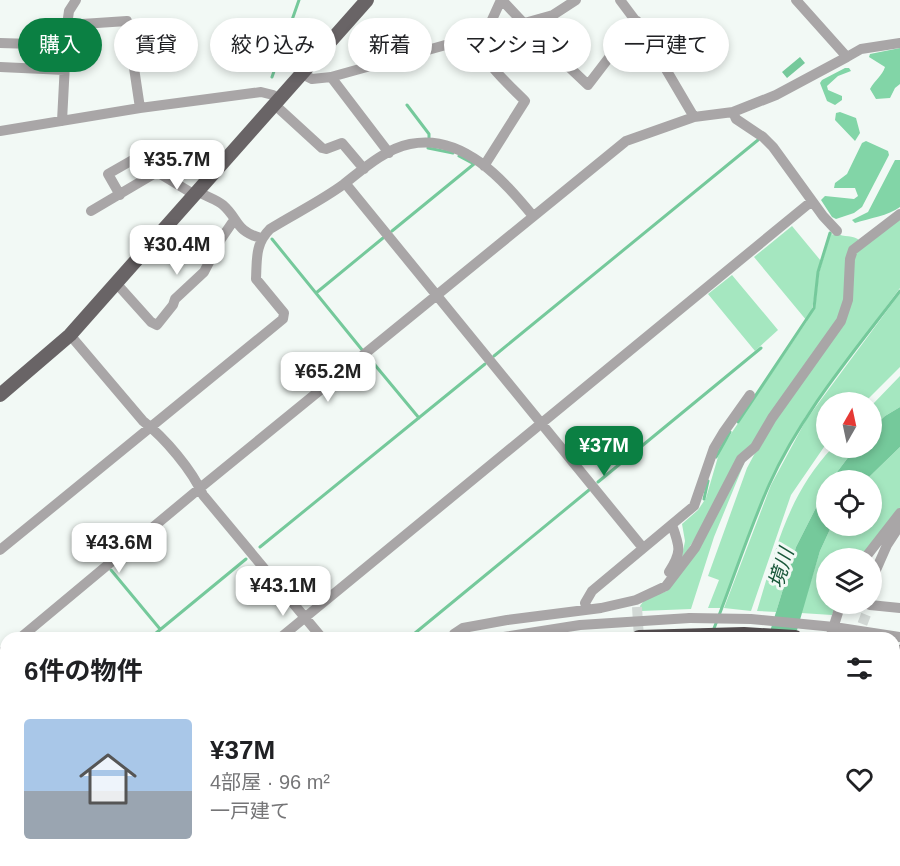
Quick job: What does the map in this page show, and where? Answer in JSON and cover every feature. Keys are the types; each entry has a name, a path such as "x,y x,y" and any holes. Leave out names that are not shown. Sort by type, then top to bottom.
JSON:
{"main road":[{"path":"0,395 70,335 367,0"}],"street":[{"path":"68,18 69,11 76,0"},
{"path":"492,18 502,0 519,18"},
{"path":"543,18 576,0"},
{"path":"620,0 635,18"},
{"path":"796,0 847,57"},
{"path":"102,23 127,21 140,108"},
{"path":"0,43 18,44"},
{"path":"27,632 626,141 694,117 733,112 776,95 861,49 900,43"},
{"path":"302,75 322,80 444,46"},
{"path":"575,72 588,85 603,65"},
{"path":"0,67 18,68"},
{"path":"63,121 65,72"},
{"path":"484,166 525,101 497,72"},
{"path":"667,72 694,117"},
{"path":"331,77 389,153"},
{"path":"0,131 140,108 261,92 273,95 322,148 326,149 342,143 364,169"},
{"path":"733,112 736,119 763,137 773,147 837,231"},
{"path":"0,550 283,319 284,312 256,279 256,254 261,238 270,229 389,153 410,144 438,144 461,150 507,185 533,216"},
{"path":"120,195 108,174 143,154 157,172 196,193 223,204 248,235 261,238"},
{"path":"92,211 157,172"},
{"path":"345,183 643,548"},
{"path":"287,632 812,201"},
{"path":"457,632 463,628 636,603 657,589 666,586 695,548 741,459 755,447 772,418 841,321 848,300 850,259 853,250 900,214"},
{"path":"116,283 151,322 157,325 175,299 204,272 234,220"},
{"path":"70,335 143,421 156,432 203,495 317,632"},
{"path":"587,609 585,603 592,591 694,506 714,448 750,395"},
{"path":"873,548 900,513"},
{"path":"657,589 677,559 680,547 672,525"},
{"path":"882,554 900,525"},
{"path":"882,607 900,608"},
{"path":"832,632 838,614"},
{"path":"535,632 580,625 690,618 761,620 867,632"}],"shaded area":[{"path":"900,48 900,84 890,98 876,99 870,89 885,67 869,57 870,54"},
{"path":"800,57 805,63 787,78 782,72"},
{"path":"845,68 851,71 838,76 827,86 828,90 842,96 842,100 835,105 827,101 820,83"},
{"path":"840,112 856,118 860,133 855,141 835,120 836,113"},
{"path":"866,141 888,151 889,155 862,207 854,213 836,219 832,217 821,200 825,196 854,199 858,196 855,188 834,188 835,183 847,174 862,143"},
{"path":"895,160 900,160 900,207 884,215 855,223 852,220 868,212"},
{"path":"900,217 900,288 823,392 816,392 816,402 787,448 768,485 721,608 708,608 719,580 708,576 747,468 763,438 843,325 854,255"},
{"path":"792,226 821,261 810,315 815,308 819,273 831,232 833,235 836,233 854,237 860,241 852,247 845,310 765,424 681,561 685,541 682,524 698,510 706,498 720,450 807,321 754,257"},
{"path":"732,275 778,330 755,351 708,294"},
{"path":"900,293 900,367 875,392 827,392"},
{"path":"900,376 900,407 882,419 882,395"},
{"path":"816,406 816,458 791,495 751,611 724,608 771,485 806,420"},
{"path":"900,407 900,447 876,470 839,470 848,458 882,458 882,419"},
{"path":"900,447 900,508 882,531 882,470 876,470"},
{"path":"824,458 848,458 839,470 816,470 816,508 796,547 776,612 757,611 785,524 804,485"},
{"path":"745,461 714,537 691,609 641,611 640,606 645,599 667,591"},
{"path":"816,508 816,536 827,536 821,548 816,548 816,565 796,632 770,632 796,547"},
{"path":"827,536 878,536 869,548 821,548"},
{"path":"816,564 816,614 801,613"}],"waterway":[{"path":"272,77 299,0"},
{"path":"407,105 429,134 429,139"},
{"path":"494,356 758,140"},
{"path":"428,148 453,153"},
{"path":"392,231 474,164 459,156"},
{"path":"738,422 814,308 818,272 830,233"},
{"path":"316,293 383,238"},
{"path":"272,239 363,351"},
{"path":"713,631 761,503 796,433 900,291"},
{"path":"598,482 761,348"},
{"path":"370,359 419,418"},
{"path":"260,547 485,364"},
{"path":"716,457 730,432"},
{"path":"704,499 708,481"},
{"path":"416,632 589,490"},
{"path":"157,632 246,559"},
{"path":"111,570 160,629"}],"tunnel":[{"path":"637,607 639,632"},
{"path":"859,632 866,614"}],"water label":[{"name":"境川","path":"781,568"}]}
